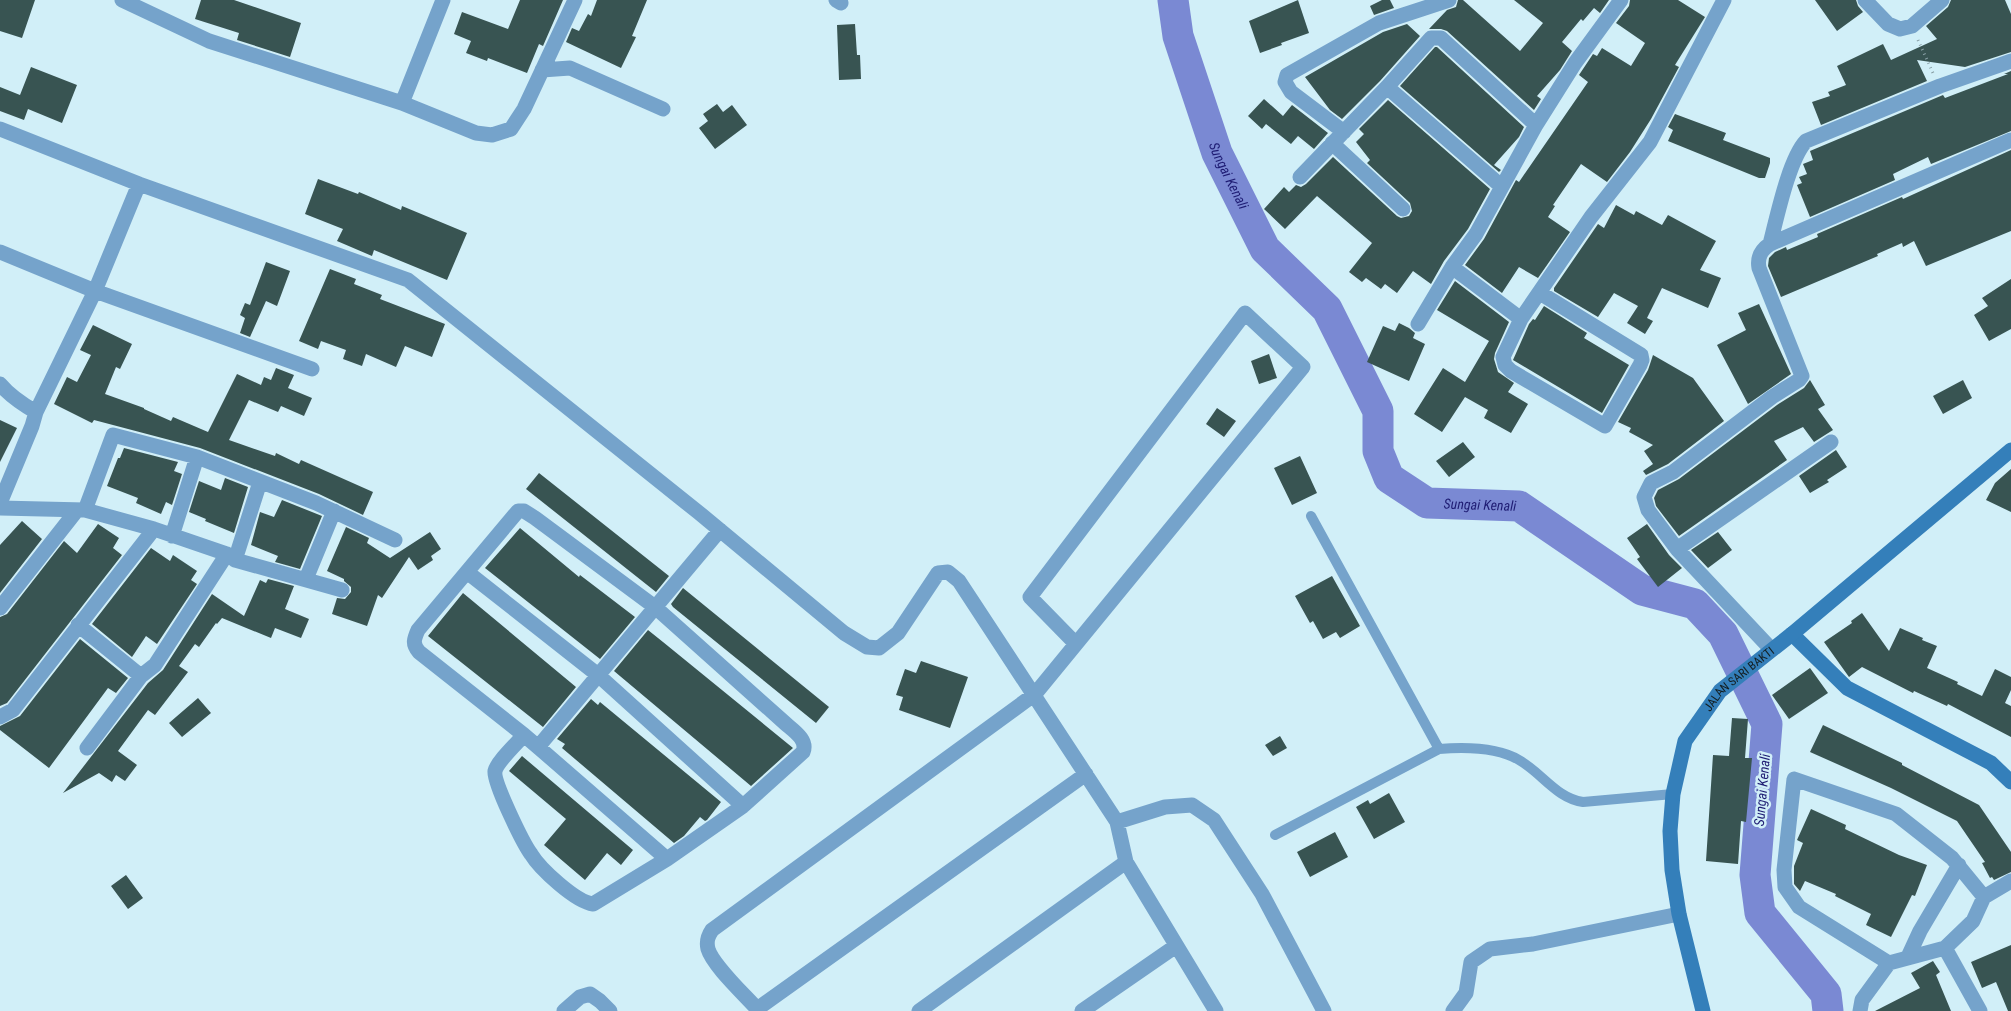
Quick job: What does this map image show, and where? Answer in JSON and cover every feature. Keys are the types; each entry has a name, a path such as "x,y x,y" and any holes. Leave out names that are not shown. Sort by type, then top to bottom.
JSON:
{"main road":[{"name":"JALAN SARI BAKTI","path":"1703,1011 1679,914 1672,870 1670,830 1673,794 1685,741 1720,691 1792,634 2011,450"},
{"path":"1792,634 1847,688 1991,763 2011,782"}],"street":[{"path":"122,0 209,41 402,103 476,133 492,135 512,129 524,109 575,0"},
{"path":"402,103 443,0"},
{"path":"1344,132 1292,92 1285,82 1287,75 1379,23 1449,0"},
{"path":"1418,324 1452,267 1476,234 1536,124 1575,63 1620,0"},
{"path":"1540,293 1641,355 1640,366 1605,426 1511,371 1505,365 1503,357 1521,320 1591,217 1650,142 1724,0"},
{"path":"1866,0 1888,24 1900,29 1912,26 1942,0"},
{"path":"1300,177 1387,87 1431,38 1441,38 1536,124"},
{"path":"1770,244 1793,162 1799,148 1806,141 1940,86 2011,61"},
{"path":"542,70 570,68 663,109"},
{"path":"1387,87 1501,186"},
{"path":"2,134 408,280 720,530 844,633 867,647 879,648 898,633 938,573 948,572 959,581 1035,694 1116,822 1126,862 1216,1011"},
{"path":"1771,649 1677,549 1648,510 1644,497 1652,483 1673,472 1802,376 1759,268 1759,258 1762,250 1770,244 2011,140"},
{"path":"1332,143 1403,209"},
{"path":"0,503 36,412 95,291 139,184"},
{"path":"0,252 95,291 312,369"},
{"path":"1452,267 1521,320"},
{"path":"1076,644 1030,597 1245,313 1303,368 1035,694 712,930 707,938 707,947 712,959 758,1010 1086,774"},
{"path":"0,384 23,405 36,412"},
{"path":"0,608 81,510 113,435 197,457 334,511 395,540"},
{"path":"1677,549 1831,442"},
{"path":"172,536 197,457"},
{"path":"87,748 141,676 156,665 231,557 260,482"},
{"path":"0,508 81,510 154,530 231,557 342,590"},
{"path":"306,579 334,511"},
{"path":"524,735 495,768 494,777 531,855 543,869 565,888 587,903 593,904 668,859 743,806 803,752 804,744 786,724 655,607 524,511 518,511 418,630 414,638 414,647 524,735 668,859"},
{"path":"0,717 13,710 154,530"},
{"path":"538,747 720,530"},
{"path":"467,572 598,675 743,806"},
{"path":"78,626 141,676"},
{"path":"1889,963 1799,907 1785,888 1784,870 1794,779 1896,814 1959,865 1984,897"},
{"path":"1116,822 1165,806 1192,805 1214,820 1262,894 1324,1011"},
{"path":"919,1011 1126,862"},
{"path":"1908,957 1920,931 1959,865"},
{"path":"1860,1011 1862,1000 1889,963 1945,948 1973,921 1984,897 2011,881"},
{"path":"1453,1011 1466,993 1471,962 1490,949 1533,944 1679,914"},
{"path":"1082,1011 1176,946"},
{"path":"1945,948 1980,1011"},
{"path":"564,1011 580,997 590,994 610,1011"}],"lane":[{"path":"1311,516 1439,749"},
{"path":"1275,835 1439,749 1453,748 1505,753 1520,760 1564,796 1583,802 1673,794"}],"path":[{"path":"1912,26 1940,86"}],"building":[{"path":"0,0 35,0 22,38 0,31"},
{"path":"201,0 234,0 301,23 290,57 237,40 239,33 195,19"},
{"path":"520,0 563,0 543,46 539,44 527,73 488,58 487,61 466,53 471,41 454,34 462,12 508,29"},
{"path":"597,0 647,0 632,36 636,37 621,68 566,42 572,28 579,31 588,14 591,16"},
{"path":"1298,0 1309,33 1260,53 1249,21"},
{"path":"1382,0 1390,0 1394,8 1374,15 1370,6"},
{"path":"1458,0 1463,0 1520,51 1543,23 1514,0 1609,0 1600,13 1594,8 1583,21 1581,19 1562,42 1572,51 1560,70 1537,96 1541,99 1534,110 1447,31 1429,29 1447,10 1456,7"},
{"path":"1630,0 1678,0 1705,17 1675,65 1679,67 1651,119 1630,152 1607,182 1581,164 1553,205 1555,206 1548,217 1570,232 1538,278 1519,267 1502,293 1465,265 1484,239 1516,180 1519,182 1588,82 1579,75 1593,54 1597,56 1602,48 1631,66 1645,43 1616,23 1629,6"},
{"path":"1815,0 1856,0 1863,12 1837,31"},
{"path":"1951,0 2005,0 2011,14 2011,52 1965,67 1917,60 1927,81 1821,125 1812,102 1830,96 1828,92 1846,85 1837,66 1883,44 1891,60 1937,39 1926,26 1948,7"},
{"path":"855,24 857,55 860,55 861,79 839,80 837,25"},
{"path":"1407,24 1420,36 1380,81 1342,119 1330,110 1305,77 1383,32"},
{"path":"1435,47 1524,127 1519,137 1494,165 1501,170 1499,172 1400,86"},
{"path":"31,67 77,85 62,123 28,109 24,120 0,111 0,87 20,95"},
{"path":"2011,71 2011,131 1931,164 1928,157 1893,174 1895,180 1810,217 1797,185 1802,183 1799,177 1807,174 1803,164 1813,160 1810,151 1943,95 1945,98 2008,74 2004,74"},
{"path":"1264,99 1283,116 1292,105 1328,133 1314,149 1298,136 1291,144 1266,124 1262,129 1248,116"},
{"path":"1388,100 1490,189 1468,229 1444,261 1431,284 1413,271 1397,293 1385,284 1381,289 1366,278 1362,282 1349,272 1372,243 1317,196 1285,229 1264,209 1284,187 1289,192 1296,185 1301,187 1306,184 1333,157 1397,216 1401,218 1409,216 1412,211 1410,203 1367,163 1370,160 1356,142 1364,134 1359,129"},
{"path":"717,104 723,112 732,105 747,125 715,149 699,128 708,121 703,114"},
{"path":"1675,114 1726,133 1723,140 1770,158 1765,178 1759,178 1668,141 1673,130 1668,127"},
{"path":"2011,150 2011,231 1926,266 1914,241 1903,247 1902,243 1877,254 1878,256 1781,297 1768,266 1769,258 1775,252 1786,247 1787,250 1818,237 1817,234 1902,197 1903,199"},
{"path":"318,179 358,194 359,192 401,210 402,206 467,233 447,280 374,250 372,256 337,241 343,229 305,214"},
{"path":"1616,205 1634,215 1636,211 1662,225 1668,215 1716,241 1700,270 1721,278 1708,308 1662,288 1647,318 1653,321 1645,334 1627,323 1638,306 1614,293 1598,317 1554,291 1554,288 1598,224 1604,228"},
{"path":"266,262 290,271 277,306 266,301 250,337 240,333 245,318 240,315 245,303 250,305"},
{"path":"330,269 356,279 354,284 382,295 380,299 445,324 432,357 405,346 396,367 366,354 362,366 343,359 346,350 321,341 318,349 299,341"},
{"path":"2011,279 2011,329 1989,341 1974,315 1988,306 1982,298"},
{"path":"1455,281 1509,322 1494,359 1498,372 1514,383 1508,392 1528,404 1511,433 1484,418 1488,410 1465,397 1442,432 1414,414 1443,368 1465,382 1489,341 1437,310"},
{"path":"1759,304 1791,374 1748,404 1717,345 1746,330 1738,313"},
{"path":"1544,306 1587,333 1584,338 1629,365 1602,413 1513,360 1529,324 1533,319 1535,320"},
{"path":"1399,323 1415,333 1413,338 1425,344 1409,381 1367,362 1383,326 1395,331"},
{"path":"93,325 132,344 120,369 116,367 105,394 144,408 171,421 173,417 208,432 237,374 261,385 264,377 271,380 276,368 294,375 288,388 312,398 304,416 281,406 278,412 249,400 229,440 275,456 276,453 299,464 301,460 373,492 363,515 319,494 200,448 94,420 92,423 54,404 67,377 77,382 91,355 80,350"},
{"path":"1269,354 1277,378 1259,384 1251,361"},
{"path":"1653,355 1693,378 1724,421 1668,464 1646,475 1643,471 1653,464 1644,451 1653,445 1629,432 1631,428 1618,422 1648,370"},
{"path":"1810,380 1825,405 1818,409 1833,430 1814,442 1803,427 1774,441 1787,460 1679,536 1656,506 1654,498 1658,490 1679,479 1777,405 1804,388"},
{"path":"1963,380 1972,398 1943,414 1933,396"},
{"path":"1217,408 1236,421 1224,437 1206,424"},
{"path":"0,420 17,428 0,462"},
{"path":"1463,442 1475,457 1449,477 1436,461"},
{"path":"124,448 178,462 174,471 182,474 172,505 166,502 161,514 136,503 138,498 107,486"},
{"path":"1836,450 1847,467 1827,480 1829,482 1810,493 1799,476"},
{"path":"1300,456 1317,493 1292,505 1274,468"},
{"path":"2011,469 2011,512 1986,500 1995,483"},
{"path":"539,473 669,576 656,592 526,489"},
{"path":"225,478 248,487 234,533 189,512 199,481 221,490"},
{"path":"282,500 322,516 300,569 275,562 278,556 251,545 260,512 274,517"},
{"path":"22,521 42,539 0,593 0,545"},
{"path":"98,524 119,538 113,548 122,555 7,703 0,706 0,617 7,614 64,541 77,553"},
{"path":"1647,524 1669,555 1682,568 1658,587 1637,559 1640,557 1627,538"},
{"path":"346,527 369,538 367,543 390,558 430,532 441,549 431,556 433,560 418,570 409,557 382,598 378,595 367,626 332,614 337,598 345,599 351,592 351,587 344,579 327,571"},
{"path":"520,528 579,577 580,575 635,617 600,659 485,568"},
{"path":"1718,532 1732,550 1708,568 1691,550"},
{"path":"151,548 170,561 173,555 197,571 191,580 197,584 157,644 146,636 132,657 92,624"},
{"path":"1332,576 1360,626 1340,638 1336,632 1323,639 1313,621 1310,623 1295,596"},
{"path":"268,579 294,586 285,609 309,619 301,638 275,628 271,638 222,618 216,623 199,647 195,644 179,666 188,672 155,715 148,710 118,751 137,765 125,781 116,775 112,782 99,773 63,793 148,683 163,670 212,594 244,616 260,580 266,583"},
{"path":"683,588 829,707 816,723 673,607 671,604"},
{"path":"463,593 576,687 543,727 428,636"},
{"path":"1862,613 1889,651 1900,628 1923,638 1922,640 1937,646 1927,668 1958,682 1957,684 1982,696 1995,669 2011,677 2011,690 2005,703 2011,706 2011,737 1948,704 1947,706 1914,691 1913,693 1862,667 1849,677 1824,642 1852,623 1851,621"},
{"path":"648,630 793,748 751,786 614,671"},
{"path":"80,639 128,678 116,693 108,688 49,768 0,730 0,726 20,716"},
{"path":"921,661 968,677 950,728 899,710 903,697 896,695 905,669 916,673"},
{"path":"1810,668 1828,693 1789,719 1772,695"},
{"path":"198,698 211,713 182,737 169,723"},
{"path":"591,699 598,705 600,702 721,802 707,820 705,821 700,817 684,836 674,843 562,748 565,744 557,739"},
{"path":"1732,718 1748,719 1745,758 1752,758 1746,822 1741,821 1738,864 1706,861 1713,755 1729,756"},
{"path":"1823,725 1902,763 1902,765 1979,805 2011,852 2011,872 1994,880 1992,877 1990,878 1982,863 1985,862 1957,821 1891,788 1810,752"},
{"path":"1280,736 1287,748 1273,756 1265,745"},
{"path":"522,756 633,850 621,865 607,853 585,880 544,845 566,819 509,771"},
{"path":"1389,793 1405,822 1374,839 1356,807 1368,800 1370,804"},
{"path":"1811,809 1846,825 1845,829 1899,855 1927,865 1915,896 1912,895 1891,937 1866,925 1871,914 1835,896 1836,894 1805,881 1800,891 1794,884 1794,866 1803,843 1797,840"},
{"path":"1335,832 1348,857 1310,877 1297,852"},
{"path":"126,875 143,898 128,909 111,886"},
{"path":"2011,945 2011,1011 2008,1011 1996,982 1982,988 1971,962"},
{"path":"1933,961 1940,972 1936,975 1951,1011 1875,1011 1920,988 1911,973"}],"waterway":[{"name":"Sungai Kenali","path":"1173,0 1178,36 1217,153 1265,249 1327,309 1378,411 1378,451 1389,478 1427,503 1519,506 1642,590 1695,604 1723,634 1767,724 1755,875 1760,913 1826,994 1828,1011"}]}
